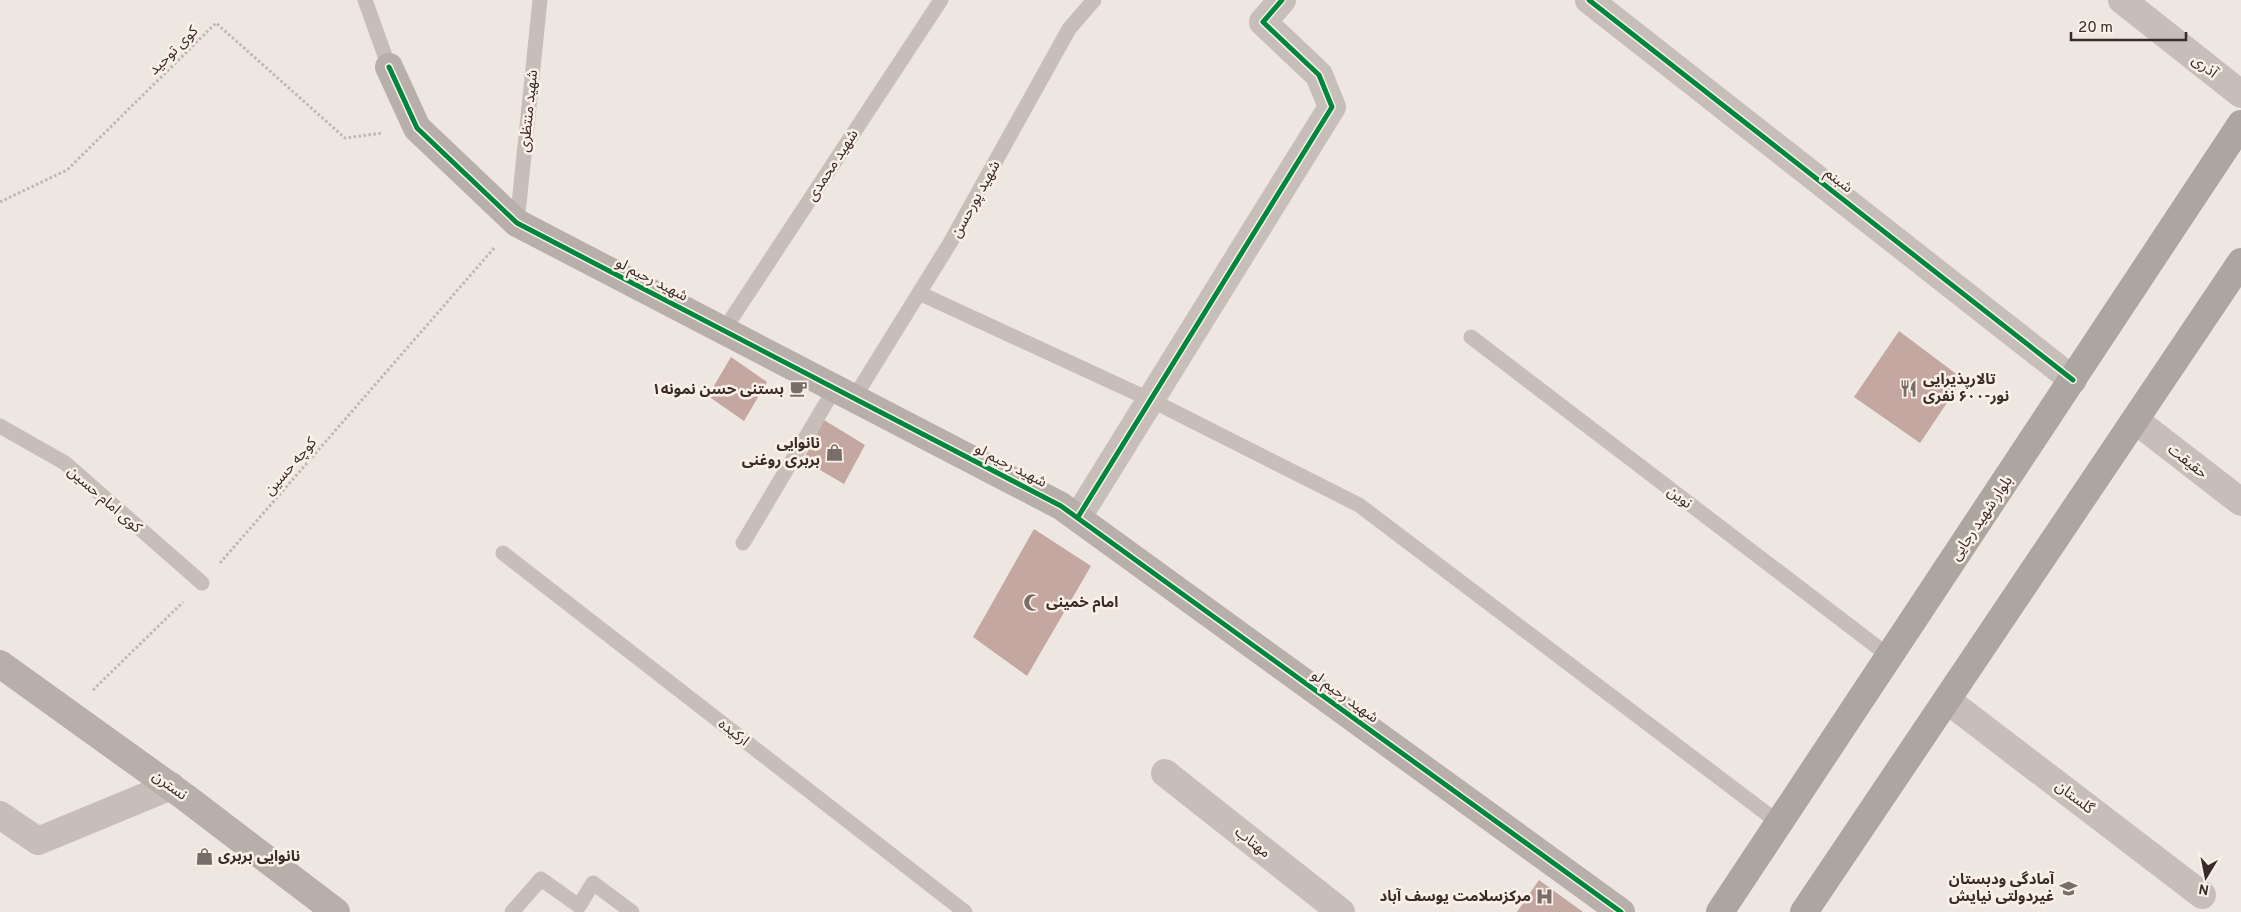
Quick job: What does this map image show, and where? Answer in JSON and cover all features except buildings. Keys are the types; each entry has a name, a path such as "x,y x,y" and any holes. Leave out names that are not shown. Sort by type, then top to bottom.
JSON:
{"highway":[{"name":"بلوار شهید رجایی","path":"1720,912 2241,124"},
{"path":"1806,911 2241,262"}],"street":[{"path":"1078,518 1332,107 1319,74 1263,22 1282,0"},
{"name":"شبنم","path":"1589,0 2073,380"},
{"name":"آذری","path":"2122,0 2241,94"},
{"name":"شهید رحیم لو","path":"389,67 417,128 517,223 1061,506 1621,912"},
{"name":"حقیقت","path":"2135,420 2241,502"},
{"name":"نسترن","path":"0,664 171,786 336,912"},
{"name":"گلستان","path":"1947,700 2202,895"},
{"name":"مهتاب","path":"1165,773 1341,912"},
{"path":"0,815 38,841 171,786"}],"lane":[{"path":"365,0 389,67"},
{"name":"شهید منتظری","path":"517,223 540,0"},
{"name":"شهید محمدی","path":"724,330 940,0"},
{"name":"شهید پورحسن","path":"743,543 844,393 919,294 950,243 1069,29 1094,0"},
{"path":"919,294 1151,400 1359,505 1779,823"},
{"name":"نوین","path":"1470,337 1889,656"},
{"name":"کوی امام حسین","path":"0,426 64,463 202,584"},
{"name":"ارکیده","path":"503,553 965,912"},
{"path":"512,912 541,879 578,906 593,883 632,912"}],"cycle path":[{"path":"1078,517 1332,107 1319,75 1263,22 1282,0"},
{"path":"1589,0 2073,380"},
{"path":"389,67 417,128 517,223 1061,506 1621,912"}],"place":[{"name":"تالارپذیرایی نور-۶۰۰ نفری","path":"1909,388"},
{"name":"بستنی حسن نمونه۱","path":"798,389"},
{"name":"نانوایی بربری روغنی","path":"834,452"},
{"name":"امام خمینی","path":"1032,602"},
{"name":"نانوایی بربری","path":"204,856"},
{"name":"آمادگی ودبستان غیردولتی نیایش","path":"2068,888"},
{"name":"مرکزسلامت یوسف آباد","path":"1545,896"}]}
